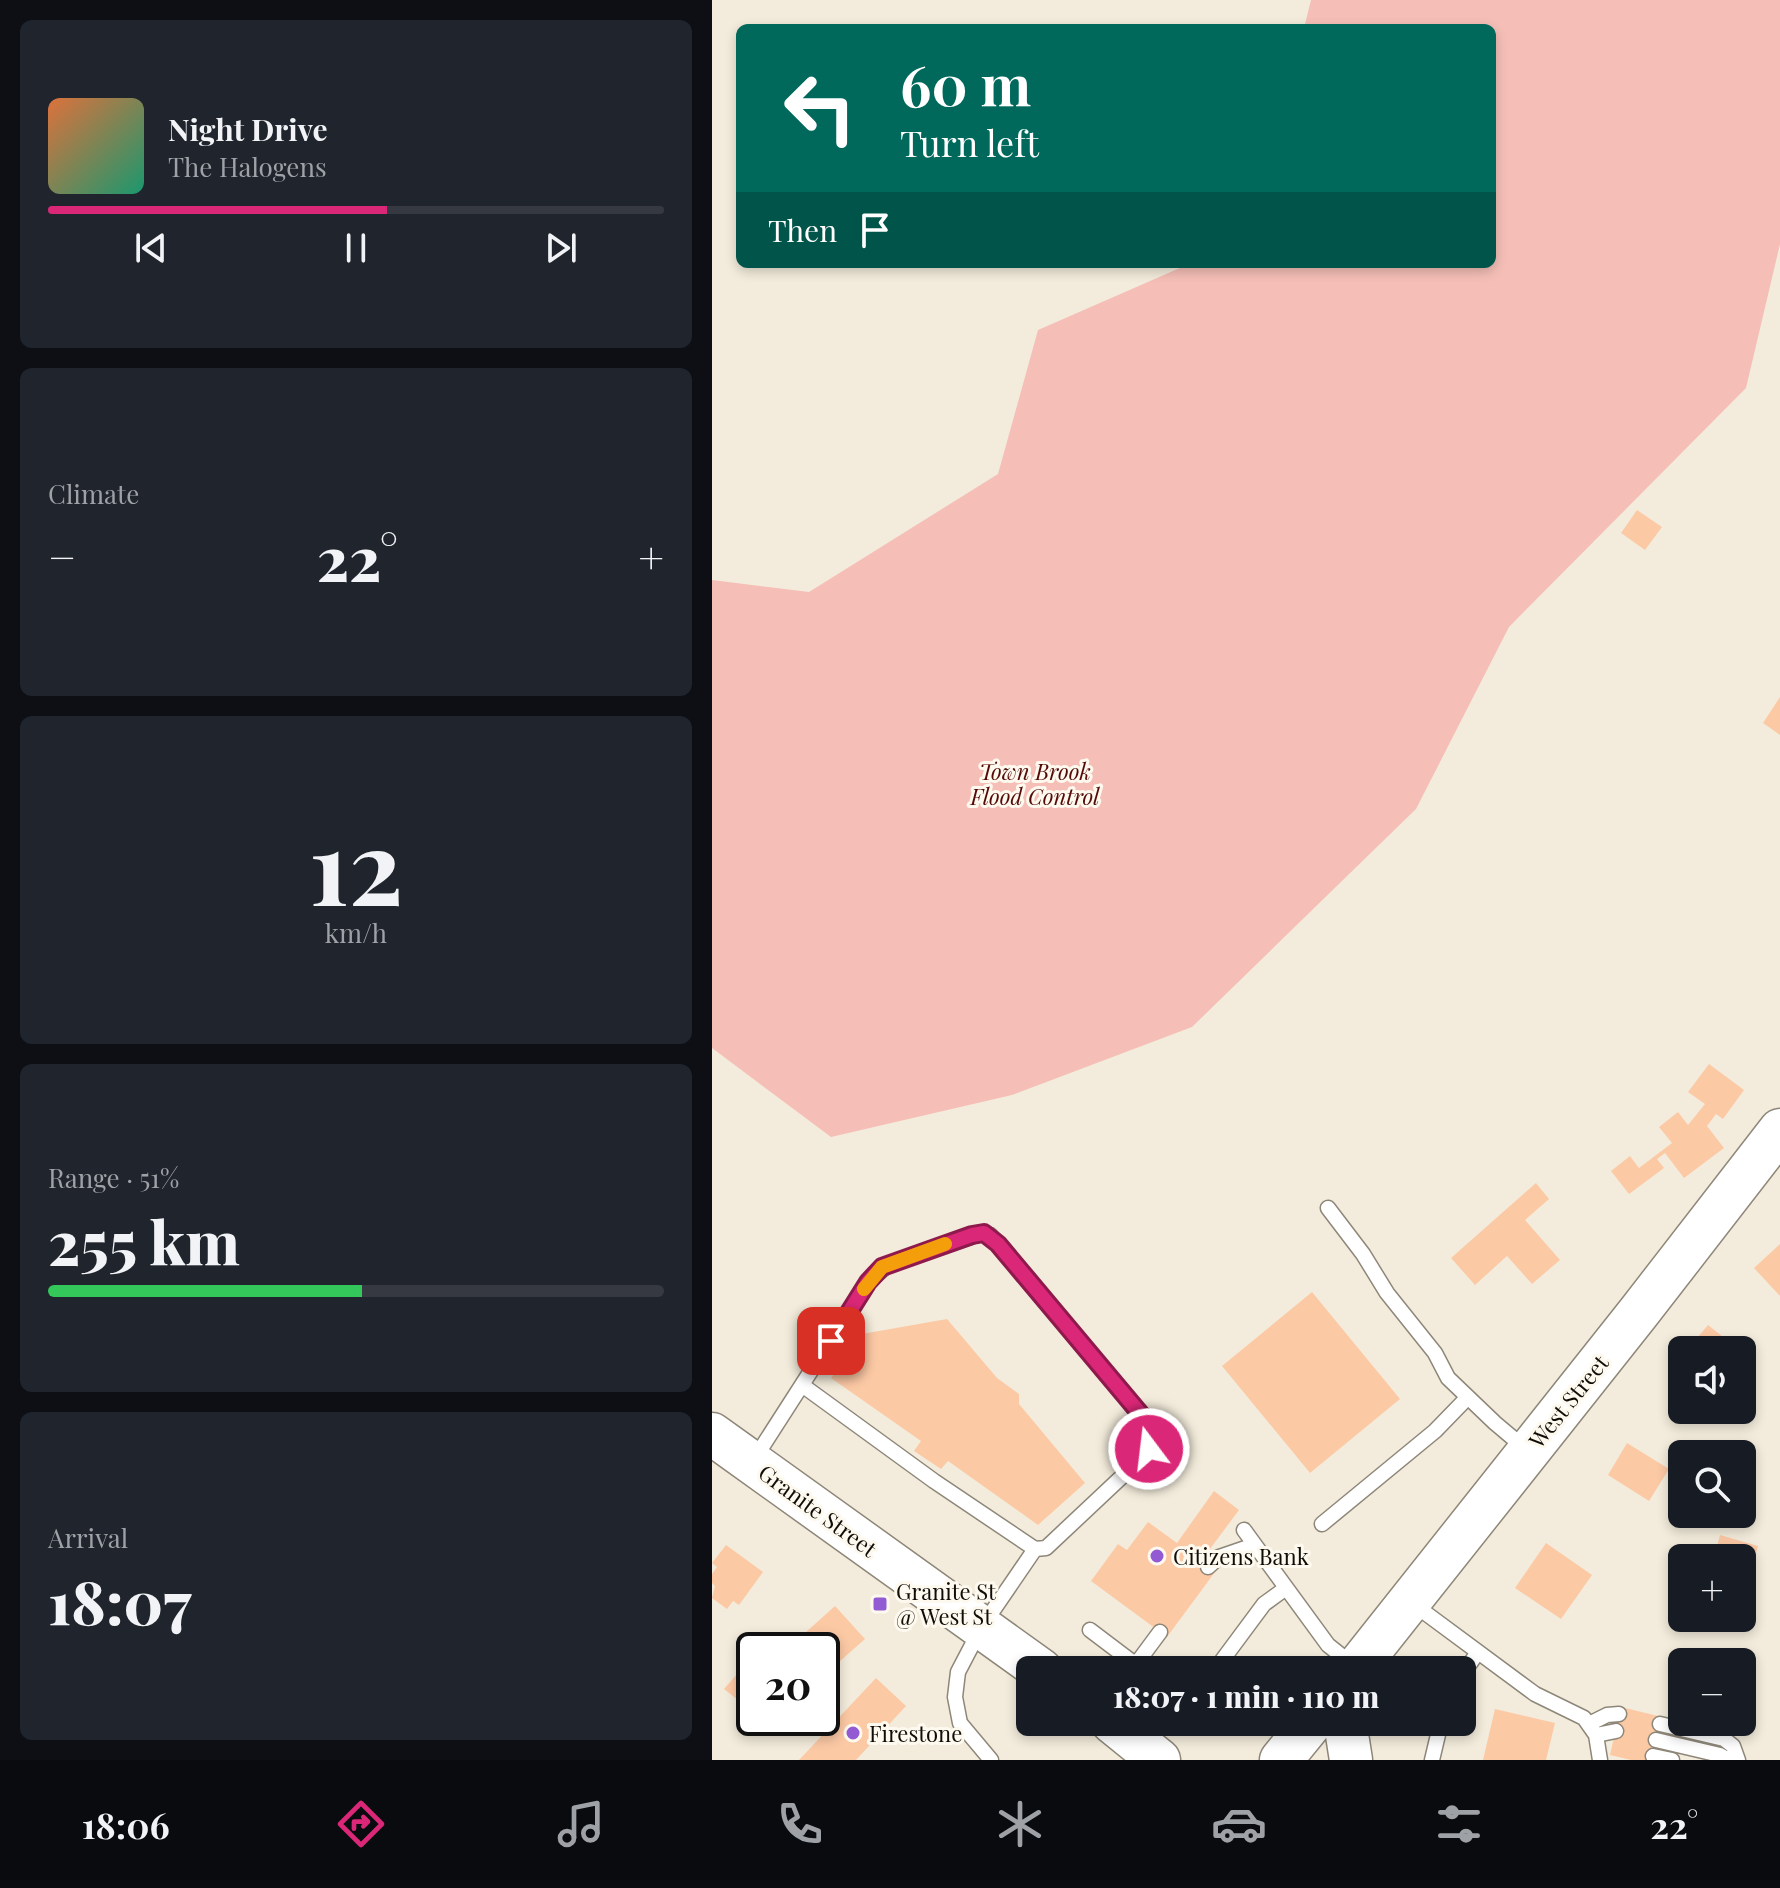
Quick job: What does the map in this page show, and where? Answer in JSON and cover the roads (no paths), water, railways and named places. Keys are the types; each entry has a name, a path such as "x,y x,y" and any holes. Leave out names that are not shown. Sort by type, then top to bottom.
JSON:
{"street":[{"name":"West Street","path":"1365,1656 1780,1130"},
{"name":"Granite Street","path":"712,1434 1021,1656"},
{"path":"1130,1736 1159,1760"},
{"path":"1281,1760 1301,1736"},
{"path":"1347,1736 1351,1760"}],"lane":[{"path":"1328,1208 1363,1254 1387,1293 1435,1353 1448,1378 1528,1451"},
{"path":"752,1462 868,1282 882,1267 972,1235 990,1235 1143,1417 1151,1432 1149,1449 1046,1548 1035,1549 934,1481 802,1385"},
{"path":"1322,1524 1435,1431 1468,1397"},
{"path":"1244,1530 1328,1645 1340,1656"},
{"path":"1208,1567 1219,1557 1254,1545"},
{"path":"991,1760 960,1723 955,1697 958,1672 981,1628 1035,1549"},
{"path":"1225,1656 1264,1604 1286,1588"},
{"path":"1408,1600 1535,1694 1580,1715 1599,1743"},
{"path":"1090,1630 1127,1656"},
{"path":"1142,1656 1160,1632"},
{"path":"1475,1656 1478,1652"},
{"path":"1599,1743 1607,1715 1619,1714"},
{"path":"1660,1724 1724,1739 1733,1746 1738,1760"},
{"path":"1599,1743 1616,1731"},
{"path":"1432,1760 1438,1736"},
{"path":"1656,1740 1720,1755 1729,1760"},
{"path":"1653,1756 1672,1760"}],"place":[{"name":"Citizens Bank","path":"1157,1556"},
{"name":"Granite St @ West St","path":"880,1604"},
{"name":"Firestone","path":"853,1733"}],"park label":[{"name":"Town Brook Flood Control","path":"1035,784"}]}
